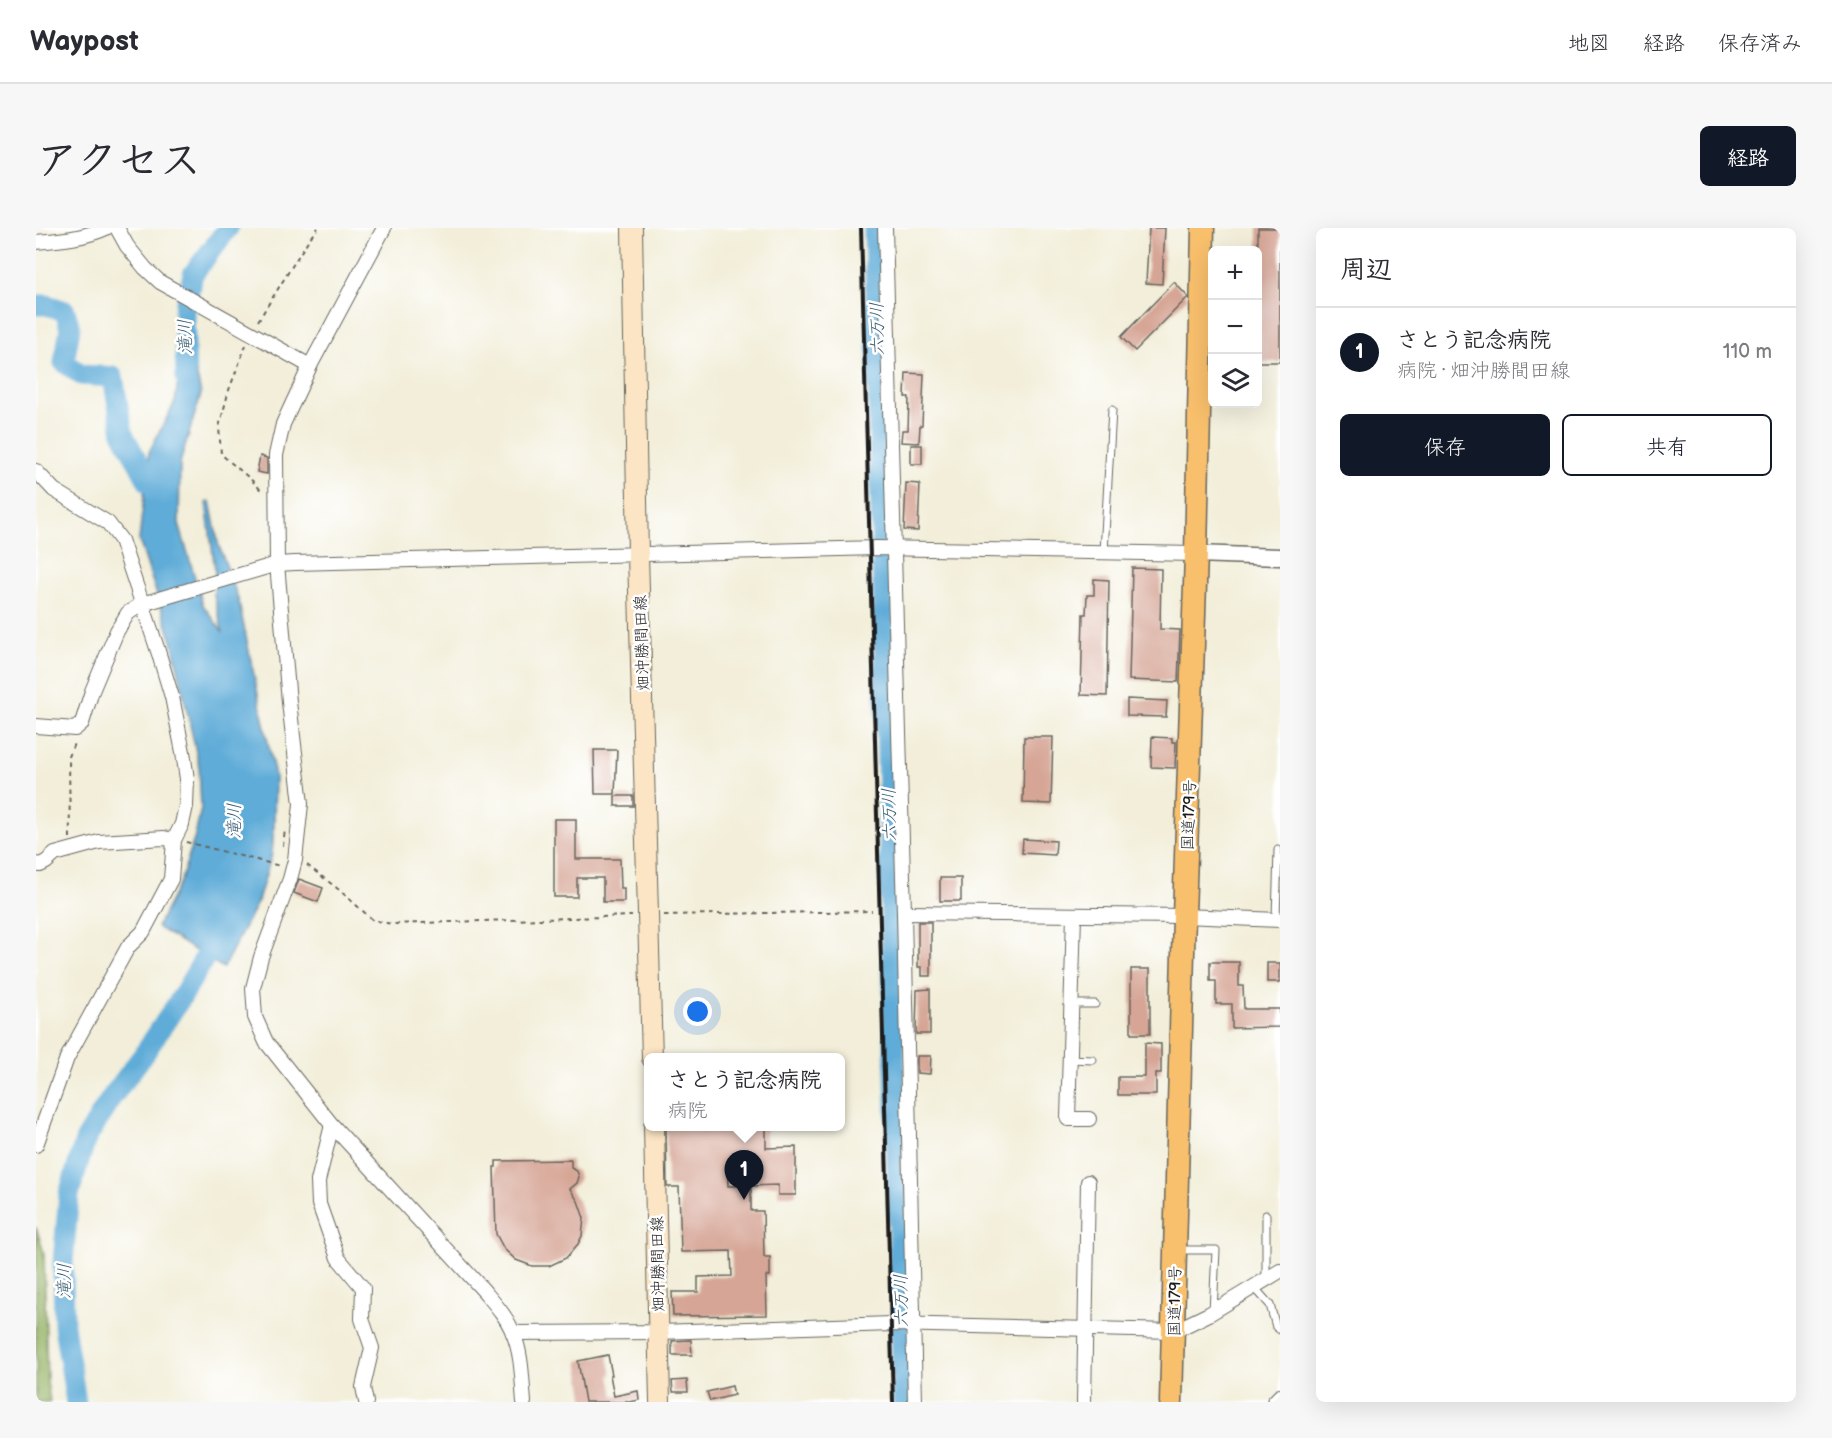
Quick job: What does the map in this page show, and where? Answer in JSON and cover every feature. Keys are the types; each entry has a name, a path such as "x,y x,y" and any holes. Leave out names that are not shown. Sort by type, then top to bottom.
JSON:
{"highway":[{"name":"国道179号","path":"1171,1402 1196,554 1203,228"}],"main road":[{"name":"畑沖勝間田線","path":"632,228 638,554 652,1053"},
{"name":"畑沖勝間田線","path":"654,1131 660,1402"}],"street":[{"path":"36,242 59,240 106,228"},
{"path":"117,228 145,268 160,282 310,366"},
{"path":"384,228 310,366 283,424 276,454 277,564 301,804 295,860 261,957 253,988 255,1017 266,1042 332,1125 501,1312 513,1333 520,1360 524,1402"},
{"path":"885,228 915,1402"},
{"path":"36,471 54,490 108,524 121,540 172,698 187,779 186,806 171,879 143,932 128,947 68,1058 36,1145"},
{"path":"36,726 74,736 82,723 92,691 117,631 128,613 142,604 277,564 877,548 1280,557"},
{"path":"36,864 40,865 55,854 99,842 164,838 179,841"},
{"path":"904,913 1278,919"},
{"path":"1074,915 1068,1119 1089,1119"},
{"path":"332,1125 318,1181 320,1204 338,1258 363,1287 362,1318 372,1348 363,1387 366,1402"},
{"path":"1084,1402 1088,1182"},
{"path":"513,1333 658,1332 896,1324 1174,1331 1213,1312 1280,1271"},
{"path":"1274,1402 1280,1396"}],"lane":[{"path":"1104,552 1112,410"},
{"path":"1278,850 1278,919"},
{"path":"1071,1004 1095,1004"},
{"path":"1070,1059 1093,1060"},
{"path":"1266,1215 1260,1283 1270,1305 1276,1327 1280,1330"},
{"path":"1175,1250 1216,1251 1213,1312"}],"path":[{"path":"276,503 270,502 256,484 221,454 219,427 250,331 318,228"},
{"path":"73,848 69,833 69,757 74,736"},
{"path":"179,841 278,866"},
{"path":"295,860 303,861 373,920 391,924 872,911"}],"green space":[{"path":"36,1227 44,1253 47,1381 50,1402 36,1402"}],"water":[{"path":"176,351 192,353 201,394 180,463 179,524 203,605 223,633 214,596 215,570 206,503 210,501 218,543 238,598 275,776 272,854 258,901 223,968 157,927 181,880 201,808 199,766 172,641 139,540 149,452 175,402 178,380"}],"building":[{"path":"1149,228 1165,228 1162,284 1146,283"},
{"path":"1258,228 1280,228 1280,362 1262,362 1262,246 1258,246"},
{"path":"1174,282 1188,297 1135,351 1121,337"},
{"path":"906,373 924,374 919,443 901,442 902,430 908,430 909,397 905,397"},
{"path":"911,445 922,445 922,464 911,464"},
{"path":"260,456 267,458 267,474 257,472"},
{"path":"906,483 920,484 918,531 904,530"},
{"path":"1132,568 1161,569 1160,629 1180,630 1178,682 1129,680"},
{"path":"1094,579 1109,580 1107,696 1081,695 1083,614 1086,614 1087,595 1094,595"},
{"path":"1127,699 1167,701 1166,717 1127,716"},
{"path":"1024,737 1053,737 1051,804 1023,803"},
{"path":"1152,737 1172,738 1172,742 1176,742 1175,768 1151,767"},
{"path":"594,750 617,750 615,794 595,794"},
{"path":"615,796 633,796 633,806 615,806"},
{"path":"554,819 576,819 576,859 620,859 624,902 603,902 603,878 577,878 577,897 554,897"},
{"path":"1023,839 1056,841 1055,855 1022,853"},
{"path":"940,878 961,878 961,901 940,901"},
{"path":"299,879 323,888 318,902 294,893"},
{"path":"918,922 931,922 931,976 922,976 922,967 918,967"},
{"path":"1210,962 1239,962 1239,986 1243,986 1244,1009 1280,1009 1280,1027 1232,1028 1232,1004 1216,1004 1216,981 1210,981"},
{"path":"1267,963 1280,963 1280,982 1267,982"},
{"path":"1131,969 1150,969 1150,1034 1131,1034"},
{"path":"930,989 930,1034 916,1034 917,990"},
{"path":"1145,1043 1161,1044 1161,1073 1156,1073 1156,1095 1118,1095 1118,1077 1145,1077"},
{"path":"917,1056 931,1056 930,1074 917,1073"},
{"path":"666,1131 766,1131 766,1148 796,1147 796,1195 778,1195 778,1185 751,1186 751,1211 763,1211 764,1257 770,1257 770,1276 766,1276 767,1315 673,1316 672,1292 698,1292 698,1277 732,1276 731,1251 681,1252 679,1187 667,1187","holes":["747,1161 747,1186 728,1186 727,1162"]},
{"path":"571,1160 571,1168 577,1171 579,1177 577,1183 570,1189 578,1201 584,1218 582,1236 578,1244 566,1258 549,1266 532,1266 516,1260 504,1249 496,1234 494,1167 496,1167 496,1161"},
{"path":"691,1340 692,1355 672,1355 672,1341"},
{"path":"608,1355 614,1396 638,1391 639,1400 585,1402 578,1361"},
{"path":"687,1380 688,1392 673,1392 672,1381"},
{"path":"732,1386 734,1395 710,1401 707,1392"}],"waterway":[{"name":"滝川","path":"186,380 184,311 193,274 228,228"},
{"name":"六万川","path":"874,228 903,1402"},
{"path":"36,305 47,305 65,311 70,328 64,362 81,375 113,377 123,434 149,483"},
{"name":"滝川","path":"76,1402 64,1326 63,1262 69,1194 85,1141 111,1098 144,1054 181,998 218,931"}],"railway":[{"path":"861,228 893,1402"}],"place":[{"name":"さとう記念病院","path":"744,1200"}]}
